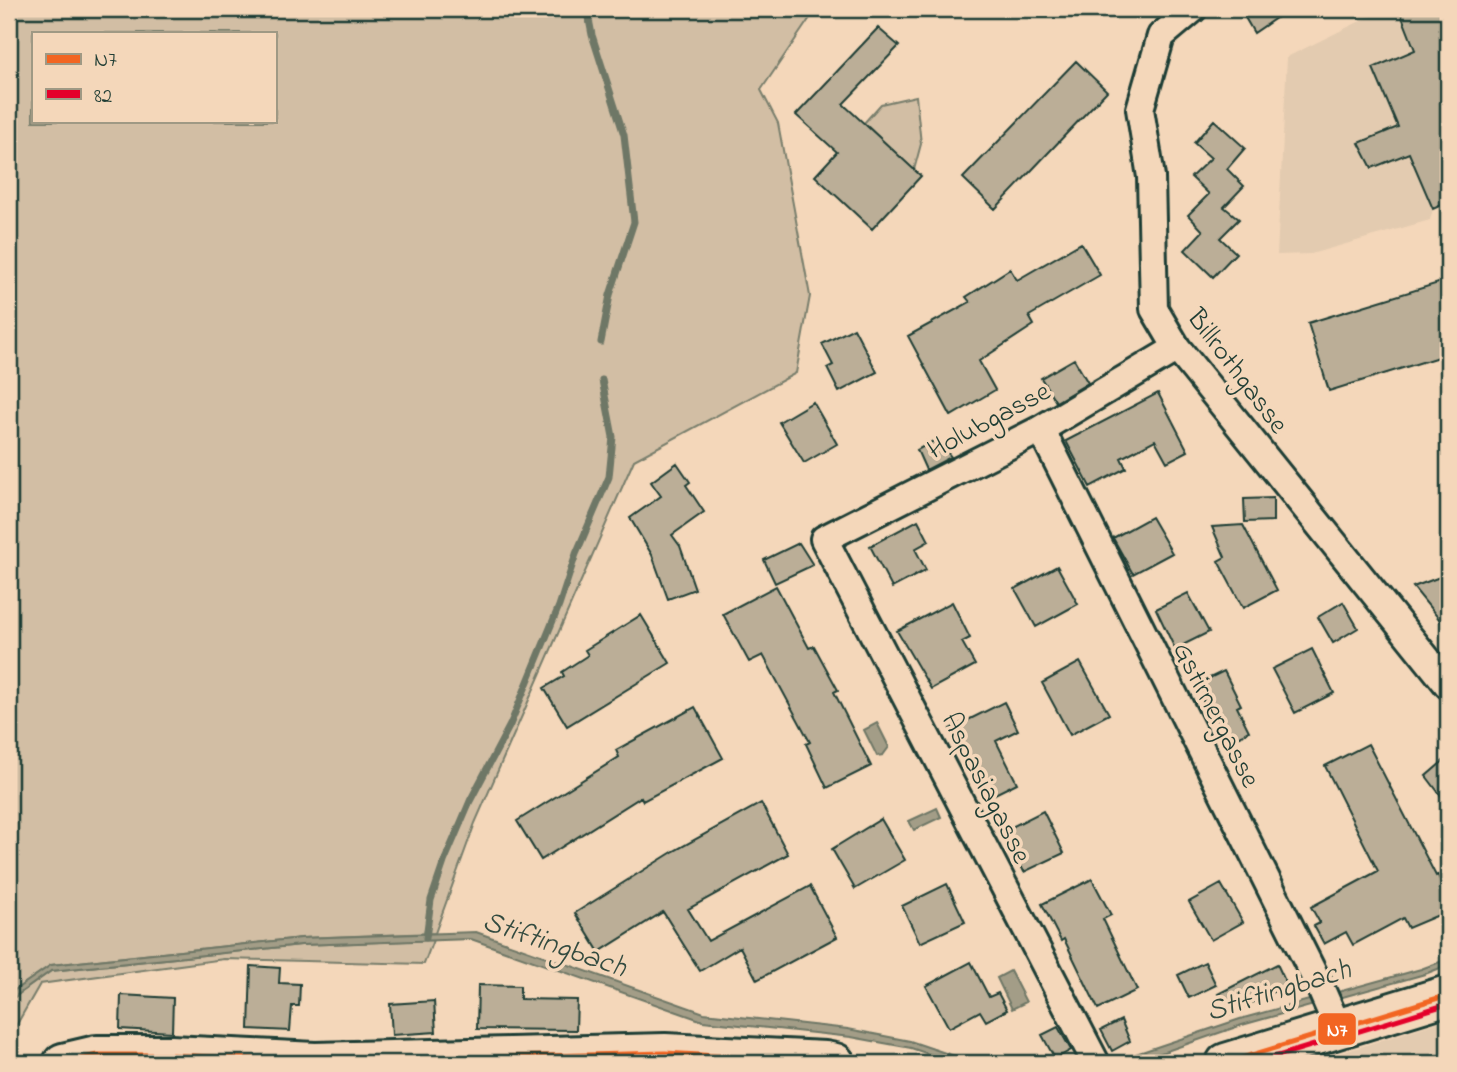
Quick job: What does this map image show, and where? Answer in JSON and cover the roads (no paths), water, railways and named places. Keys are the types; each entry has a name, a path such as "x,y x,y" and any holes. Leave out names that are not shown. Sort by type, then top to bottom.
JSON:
{"street":[{"name":"Billrothgasse","path":"1193,9 1161,36 1140,109 1151,177 1154,309 1177,348 1448,685"},
{"name":"Holubgasse","path":"824,539 1041,429 1177,348"},
{"name":"Gstirnergasse","path":"1041,429 1329,1009"},
{"name":"Aspasiagasse","path":"824,539 1095,1061"},
{"path":"1226,1063 1329,1009 1448,995"},
{"path":"64,1063 97,1055 380,1062 666,1053 835,1063"}],"waterway":[{"path":"587,9 592,35 624,135 634,222 610,295 601,342"},
{"path":"426,938 431,900 444,862 470,801 510,725 559,606 576,554 609,477 613,437 602,380"}],"water label":[{"name":"Stiftingbach","path":"555,943"},
{"name":"Stiftingbach","path":"1278,989"}]}
